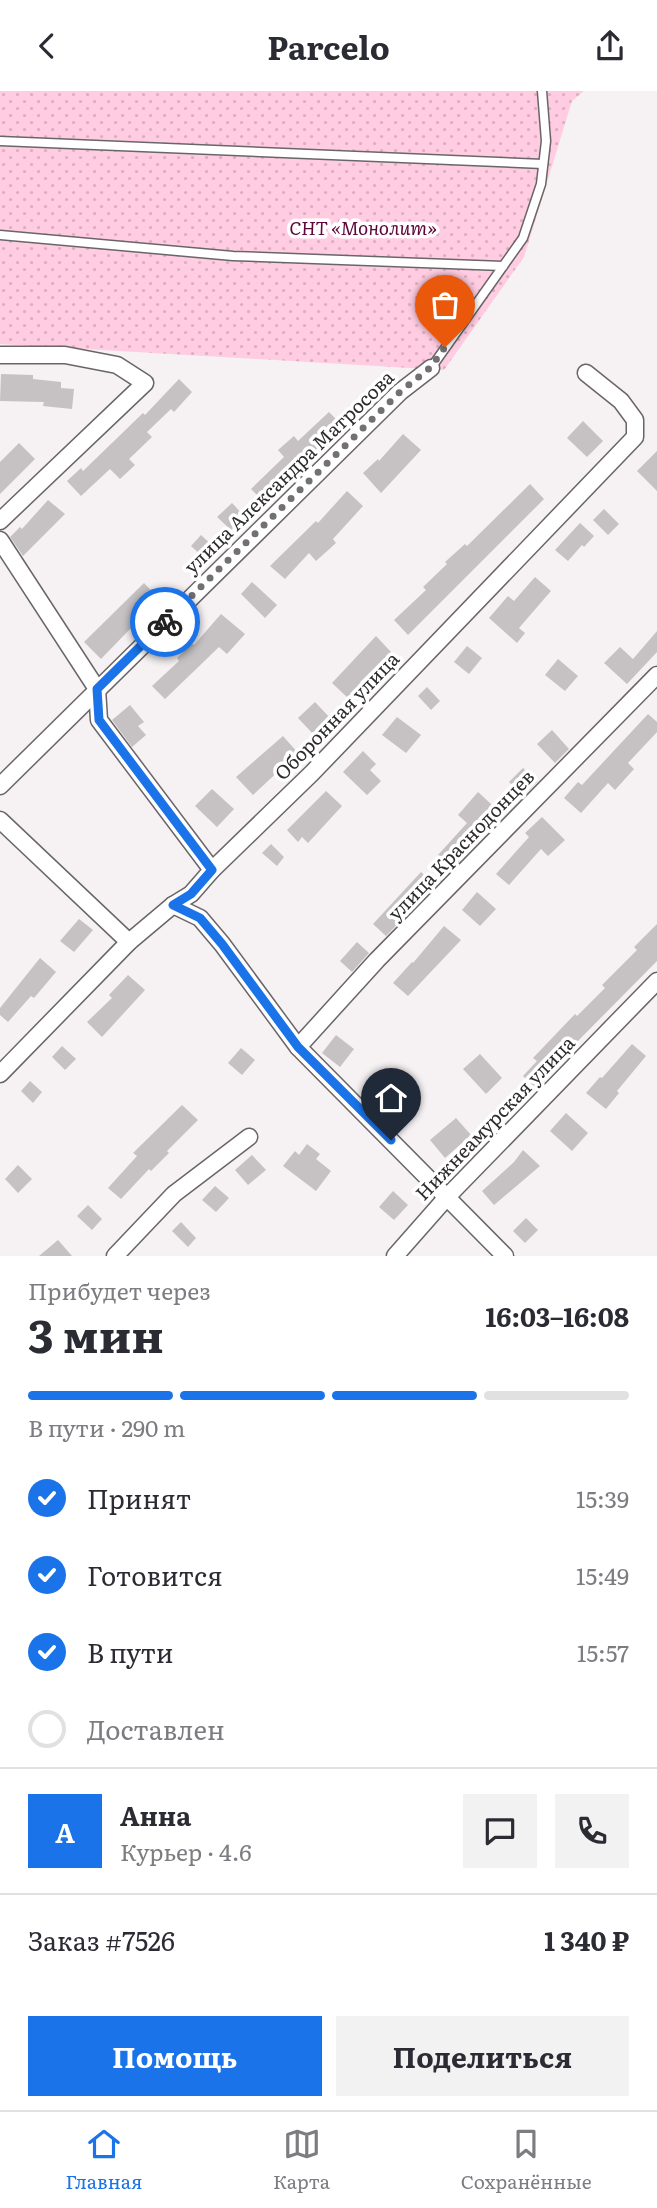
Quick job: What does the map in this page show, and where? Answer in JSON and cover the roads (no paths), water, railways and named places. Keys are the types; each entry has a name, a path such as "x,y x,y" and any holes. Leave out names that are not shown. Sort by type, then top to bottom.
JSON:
{"street":[{"path":"0,355 65,355 117,365 145,383 0,521"},
{"name":"улица Александра Матросова","path":"0,786 400,392 431,367"},
{"name":"Оборонная улица","path":"0,1074 129,942 173,905 191,894 212,870 312,773 635,437 635,420 621,401 586,373"},
{"path":"0,540 97,689 99,720 212,870"},
{"name":"улица Краснодонцев","path":"298,1047 377,960 657,675"},
{"path":"0,820 129,942"},
{"path":"173,905 200,918 298,1047 505,1256"},
{"name":"Нижнеамурская улица","path":"395,1256 447,1196 657,981"},
{"path":"115,1256 174,1194 249,1137"}],"lane":[{"path":"431,367 523,238 541,184 546,141 542,91"},
{"path":"0,141 543,165"},
{"path":"0,235 233,256 503,266"}],"park label":[{"name":"СНТ «Монолит»","path":"363,228"}]}
